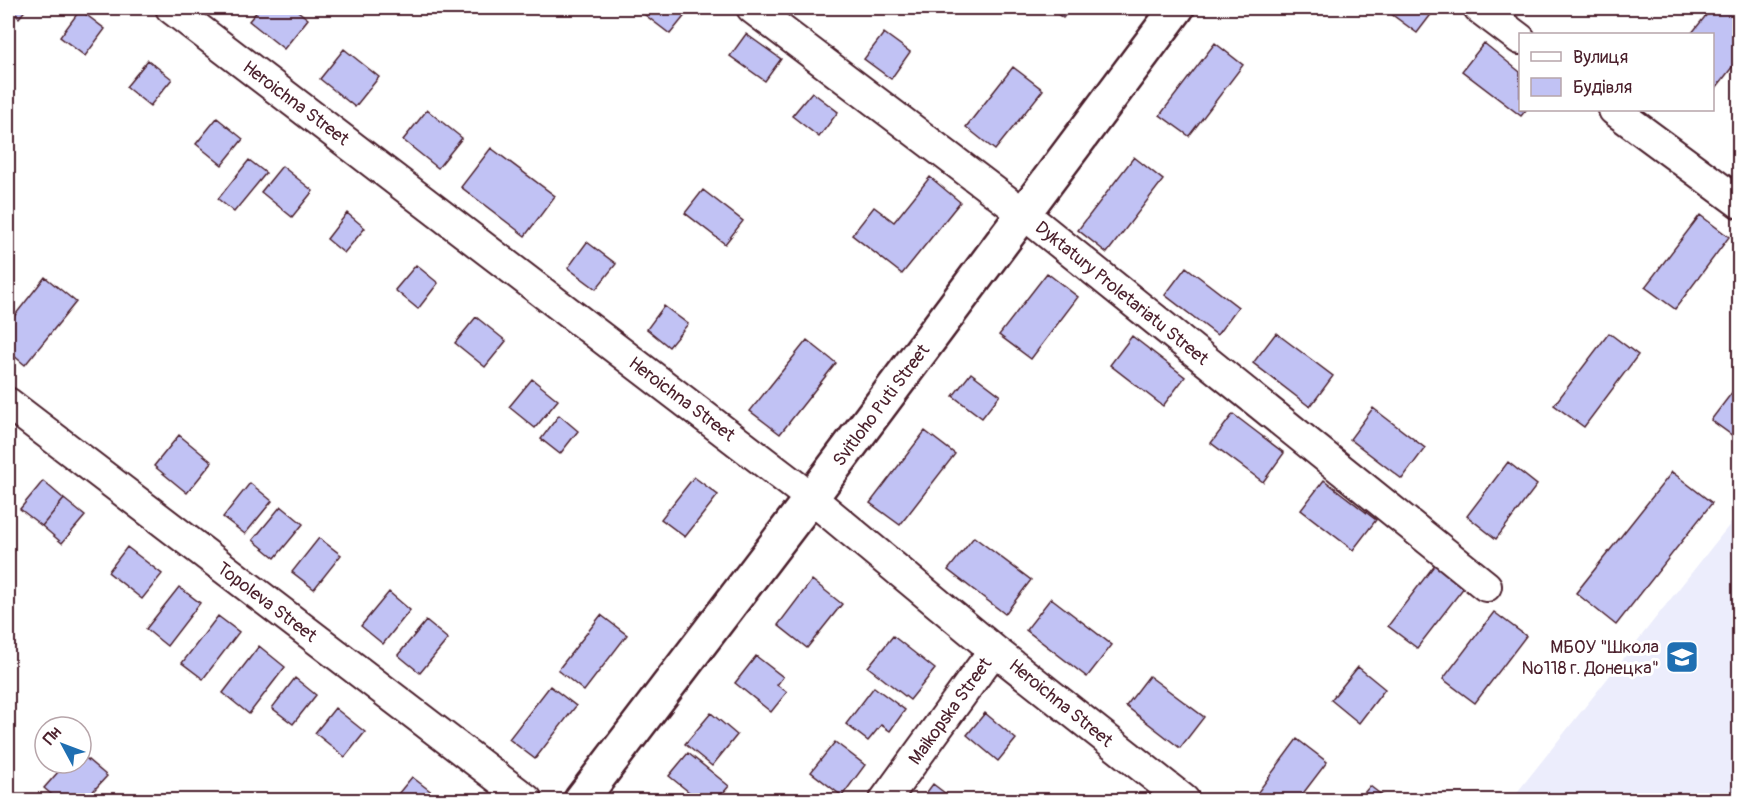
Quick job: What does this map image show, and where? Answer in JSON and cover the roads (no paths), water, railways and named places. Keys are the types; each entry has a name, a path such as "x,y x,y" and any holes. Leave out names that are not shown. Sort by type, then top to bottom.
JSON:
{"main road":[{"name":"Svitloho Puti Street","path":"581,801 1178,8"}],"street":[{"name":"Heroichna Street","path":"171,8 811,498 994,650 1184,800"},
{"name":"Dyktatury Proletariatu Street","path":"752,8 1024,214 1486,586"},
{"path":"1479,8 1519,38"},
{"path":"1615,111 1740,203"},
{"name":"Topoleva Street","path":"8,403 527,801"},
{"name":"Maikopska Street","path":"885,801 994,650"}],"place":[{"name":"МБОУ \"Школа №118 г. Донецка\"","path":"1682,657"}]}
